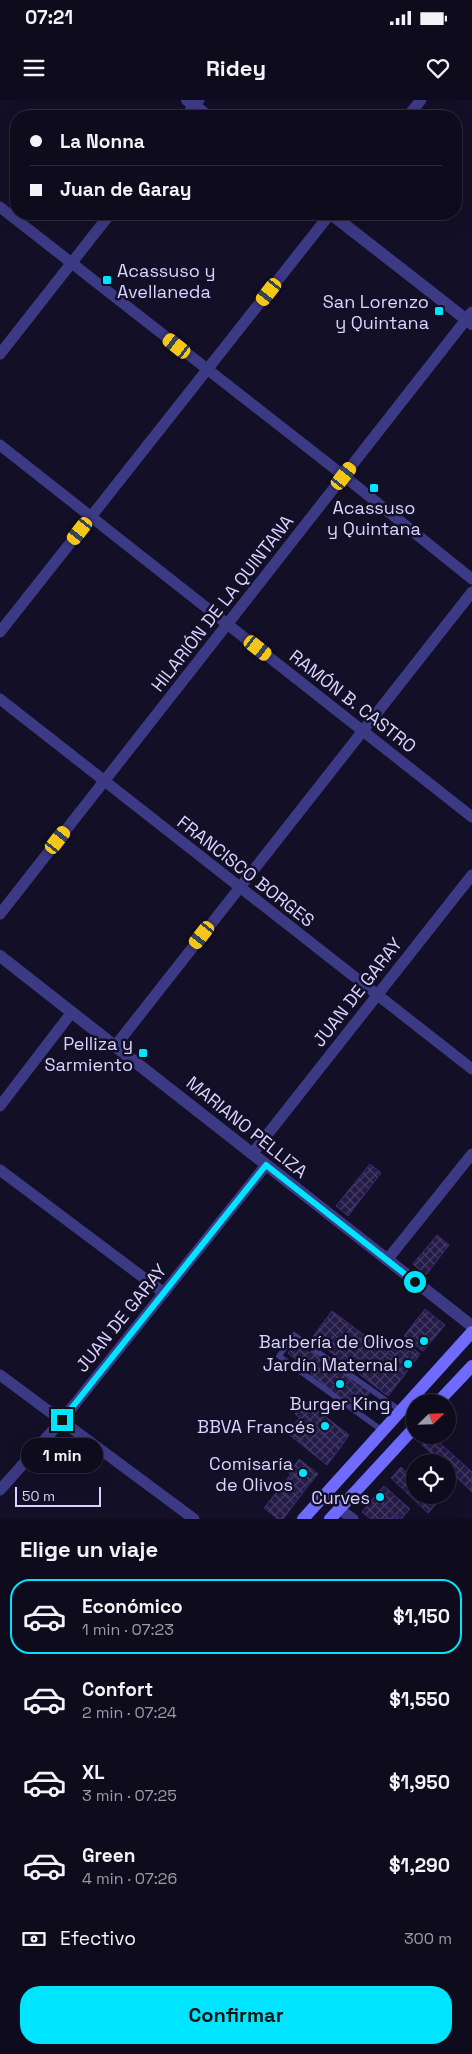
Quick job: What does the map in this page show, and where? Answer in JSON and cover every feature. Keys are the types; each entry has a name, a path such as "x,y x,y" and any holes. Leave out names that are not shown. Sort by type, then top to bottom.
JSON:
{"main road":[{"path":"303,1519 472,1332"},
{"path":"446,1394 472,1366"},
{"path":"330,1519 406,1436"}],"street":[{"path":"413,110 421,100"},
{"path":"0,207 10,215"},
{"path":"16,220 344,476 472,580"},
{"path":"0,354 105,220"},
{"path":"0,632 326,220"},
{"path":"339,220 470,319"},
{"name":"HILARIÓN DE LA QUINTANA","path":"0,914 344,476 470,319"},
{"name":"RAMÓN B. CASTRO","path":"0,445 472,817"},
{"path":"116,1045 472,592"},
{"name":"FRANCISCO BORGES","path":"0,699 376,996 472,1069"},
{"name":"JUAN DE GARAY","path":"252,1154 472,875"},
{"name":"MARIANO PELLIZA","path":"0,956 116,1045 472,1326"},
{"path":"0,1106 72,1012"},
{"path":"387,1260 472,1154"},
{"name":"JUAN DE GARAY","path":"0,1490 62,1420 266,1165"},
{"path":"0,1170 164,1293"},
{"path":"0,1374 194,1519"},
{"path":"339,1509 352,1519"}],"lane":[{"path":"384,1431 279,1356 294,1335 401,1411"}],"building":[{"path":"370,1164 381,1173 348,1216 336,1206"},
{"path":"437,1235 449,1245 426,1275 413,1264"},
{"path":"425,1309 445,1325 423,1351 404,1336"},
{"path":"332,1311 409,1369 388,1396 312,1338"},
{"path":"396,1340 412,1352 414,1349 420,1354 409,1369 387,1352"},
{"name":"Burger King","path":"296,1342 310,1353 311,1351 322,1357 370,1392 357,1410 310,1376 312,1373 288,1353"},
{"name":"BBVA Francés","path":"299,1396 349,1435 340,1448 295,1414 297,1411 291,1406"},
{"path":"300,1417 340,1448 327,1465 287,1433"},
{"path":"441,1444 452,1454 432,1454 422,1445"},
{"path":"456,1458 472,1472 472,1492 456,1477"},
{"name":"Comisaría de Olivos","path":"299,1459 318,1474 307,1487 289,1473"},
{"path":"401,1467 406,1472 406,1492 391,1478"},
{"path":"291,1474 307,1487 296,1502 279,1489"},
{"path":"384,1486 410,1509 401,1519 374,1497"},
{"path":"279,1489 296,1502 283,1519 278,1519 264,1508"},
{"path":"374,1497 399,1519 371,1519 362,1512"},
{"path":"418,1504 436,1504 428,1513"}],"place":[{"name":"Acassuso y Avellaneda","path":"107,280"},
{"name":"San Lorenzo y Quintana","path":"439,311"},
{"name":"Acassuso y Quintana","path":"374,488"},
{"name":"Pelliza y Sarmiento","path":"143,1053"},
{"name":"Barbería de Olivos","path":"424,1341"},
{"name":"Jardín Maternal","path":"408,1364"},
{"name":"Burger King","path":"340,1384"},
{"name":"BBVA Francés","path":"325,1426"},
{"name":"Comisaría de Olivos","path":"303,1473"},
{"name":"Curves","path":"380,1497"}],"route":[{"path":"62,1420 266,1165 415,1282"}]}
